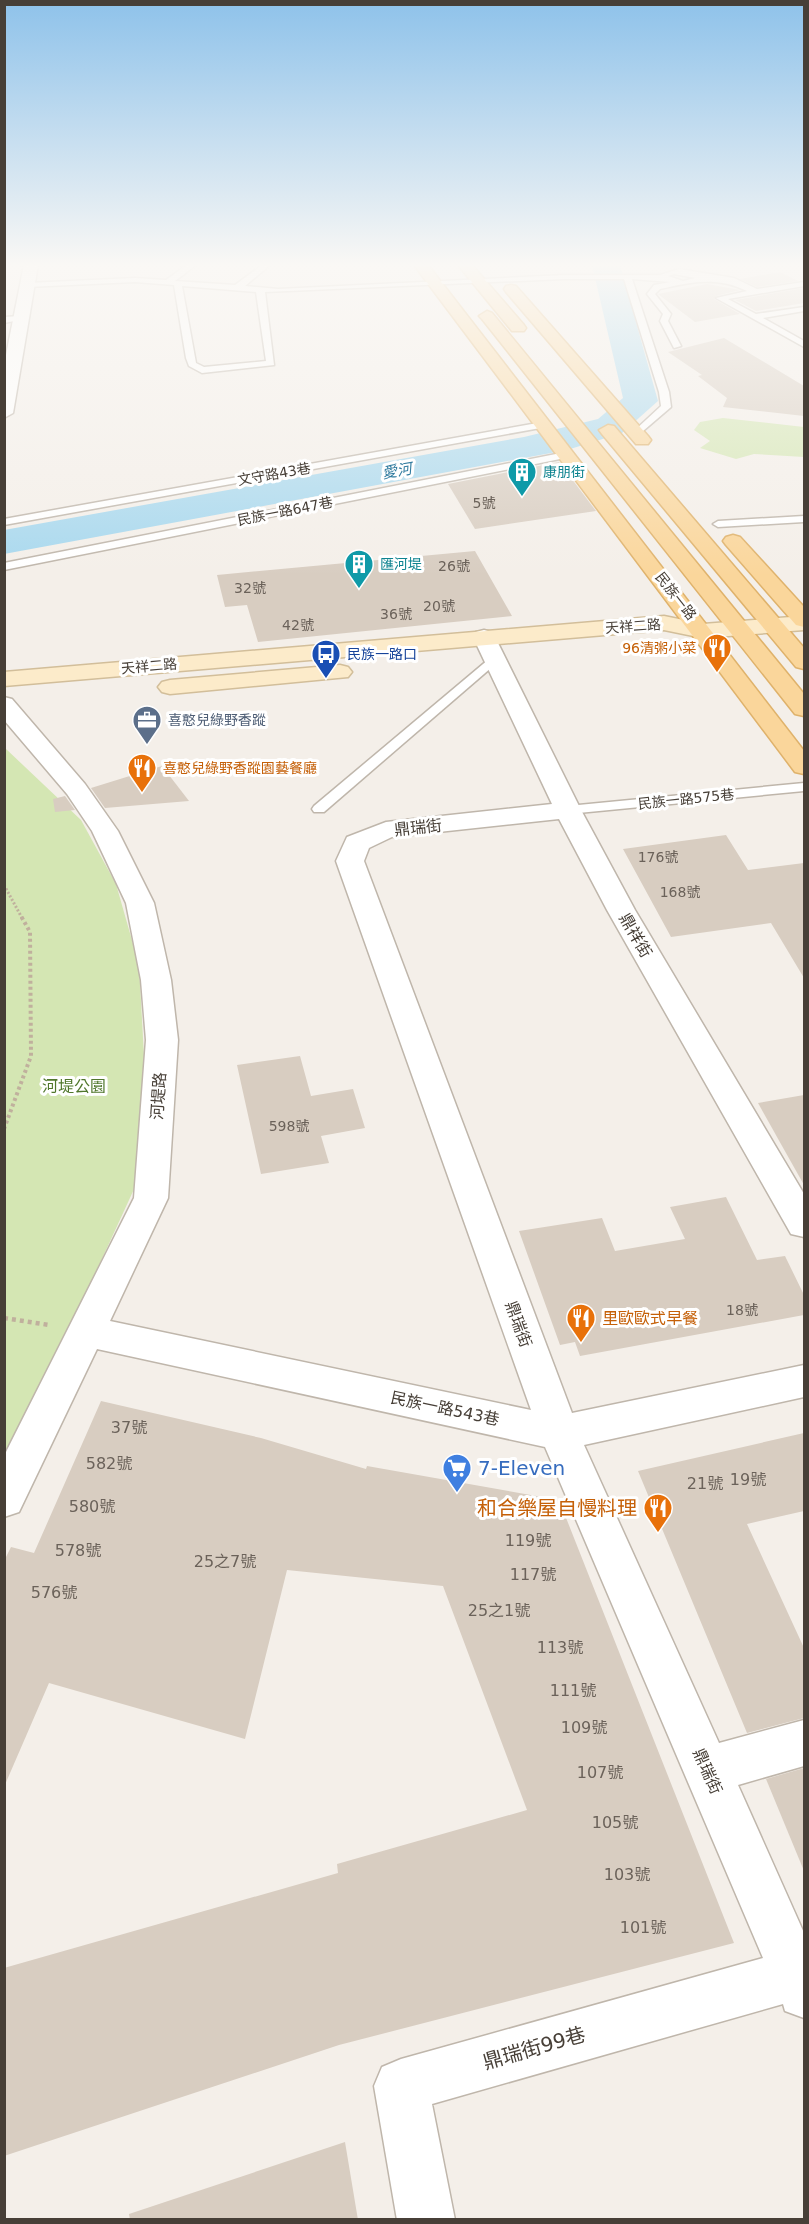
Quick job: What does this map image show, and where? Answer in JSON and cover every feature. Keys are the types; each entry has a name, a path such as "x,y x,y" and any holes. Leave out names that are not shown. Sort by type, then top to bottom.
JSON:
{"main road":[{"path":"500,369 543,425"},
{"name":"民族一路","path":"530,369 804,709"},
{"path":"581,369 659,459"},
{"path":"595,416 775,625 804,662"},
{"name":"民族一路","path":"543,425 703,631 804,767"},
{"path":"569,459 599,454"},
{"path":"703,508 804,621"}],"street":[{"path":"4,413 8,369"},
{"path":"703,631 804,621"},
{"name":"天祥二路","path":"4,679 490,648 680,644 703,631"},
{"name":"天祥二路","path":"4,702 490,648"},
{"name":"鼎祥街","path":"490,648 568,810 621,910 804,1224"},
{"name":"河堤路","path":"4,702 76,789 105,831 140,903 156,980 162,1040 151,1198 4,1500"},
{"name":"鼎瑞街","path":"568,810 386,830 357,843 350,861 559,1433 801,1983"},
{"name":"民族一路543巷","path":"85,1331 559,1433 804,1381"},
{"path":"707,1770 804,1743"},
{"name":"鼎瑞街99巷","path":"426,2220 401,2086 801,1983"}],"lane":[{"path":"636,434 666,407 657,369"},
{"name":"文守路43巷","path":"4,522 543,425"},
{"name":"民族一路647巷","path":"4,567 569,459"},
{"path":"718,524 804,519"},
{"path":"319,809 420,725 490,648"},
{"name":"民族一路575巷","path":"568,810 804,787"}],"path":[{"path":"4,885 30,932 31,1022 31,1056 4,1129"},
{"path":"4,1318 85,1331"}],"green space":[{"path":"723,418 804,427 804,457 754,454 736,459 700,448 710,441 694,430 700,422"},
{"name":"河堤公園","path":"5,748 81,820 116,884 139,965 145,1074 135,1187 89,1287 5,1456"}],"building":[{"path":"693,369 775,369 804,386 804,416 723,407 727,398 698,376 702,375"},
{"name":"康朋街","path":"559,462 596,511 475,529 448,484"},
{"name":"匯河堤","path":"475,551 512,616 258,642 247,605 225,607 217,575"},
{"name":"喜憨兒綠野香蹤園藝餐廳","path":"162,766 189,801 105,808 91,788"},
{"path":"65,796 75,810 55,812 53,799"},
{"path":"726,835 748,870 804,863 804,978 771,923 671,937 623,849"},
{"path":"300,1056 311,1096 353,1089 365,1128 321,1136 329,1163 261,1174 237,1065"},
{"path":"804,1095 804,1185 758,1103"},
{"path":"726,1197 757,1260 785,1256 804,1295 804,1315 580,1356 575,1342 560,1345 519,1231 602,1218 615,1251 685,1239 670,1207"},
{"path":"101,1401 261,1438 366,1469 367,1466 559,1500 734,1943 339,2045 4,2156 4,1968 338,1873 337,1864 527,1810 443,1586 287,1570 245,1739 49,1683 4,1787 4,1561 11,1547 34,1553"},
{"path":"804,1433 804,1511 747,1524 804,1648 804,1718 747,1733 638,1471"},
{"path":"804,1768 804,1871 766,1779"},
{"path":"345,2142 358,2220 130,2220 129,2214"}],"waterway":[{"name":"愛河","path":"4,542 567,439 610,426 641,401 633,369"}],"place":[{"name":"康朋街","path":"522,498"},
{"name":"匯河堤","path":"359,590"},
{"name":"96清粥小菜","path":"717,674"},
{"name":"民族一路口","path":"326,680"},
{"name":"喜憨兒綠野香蹤","path":"147,746"},
{"name":"喜憨兒綠野香蹤園藝餐廳","path":"142,794"},
{"name":"里歐歐式早餐","path":"581,1344"},
{"name":"7-Eleven","path":"457,1494"},
{"name":"和合樂屋自慢料理","path":"658,1534"}]}
